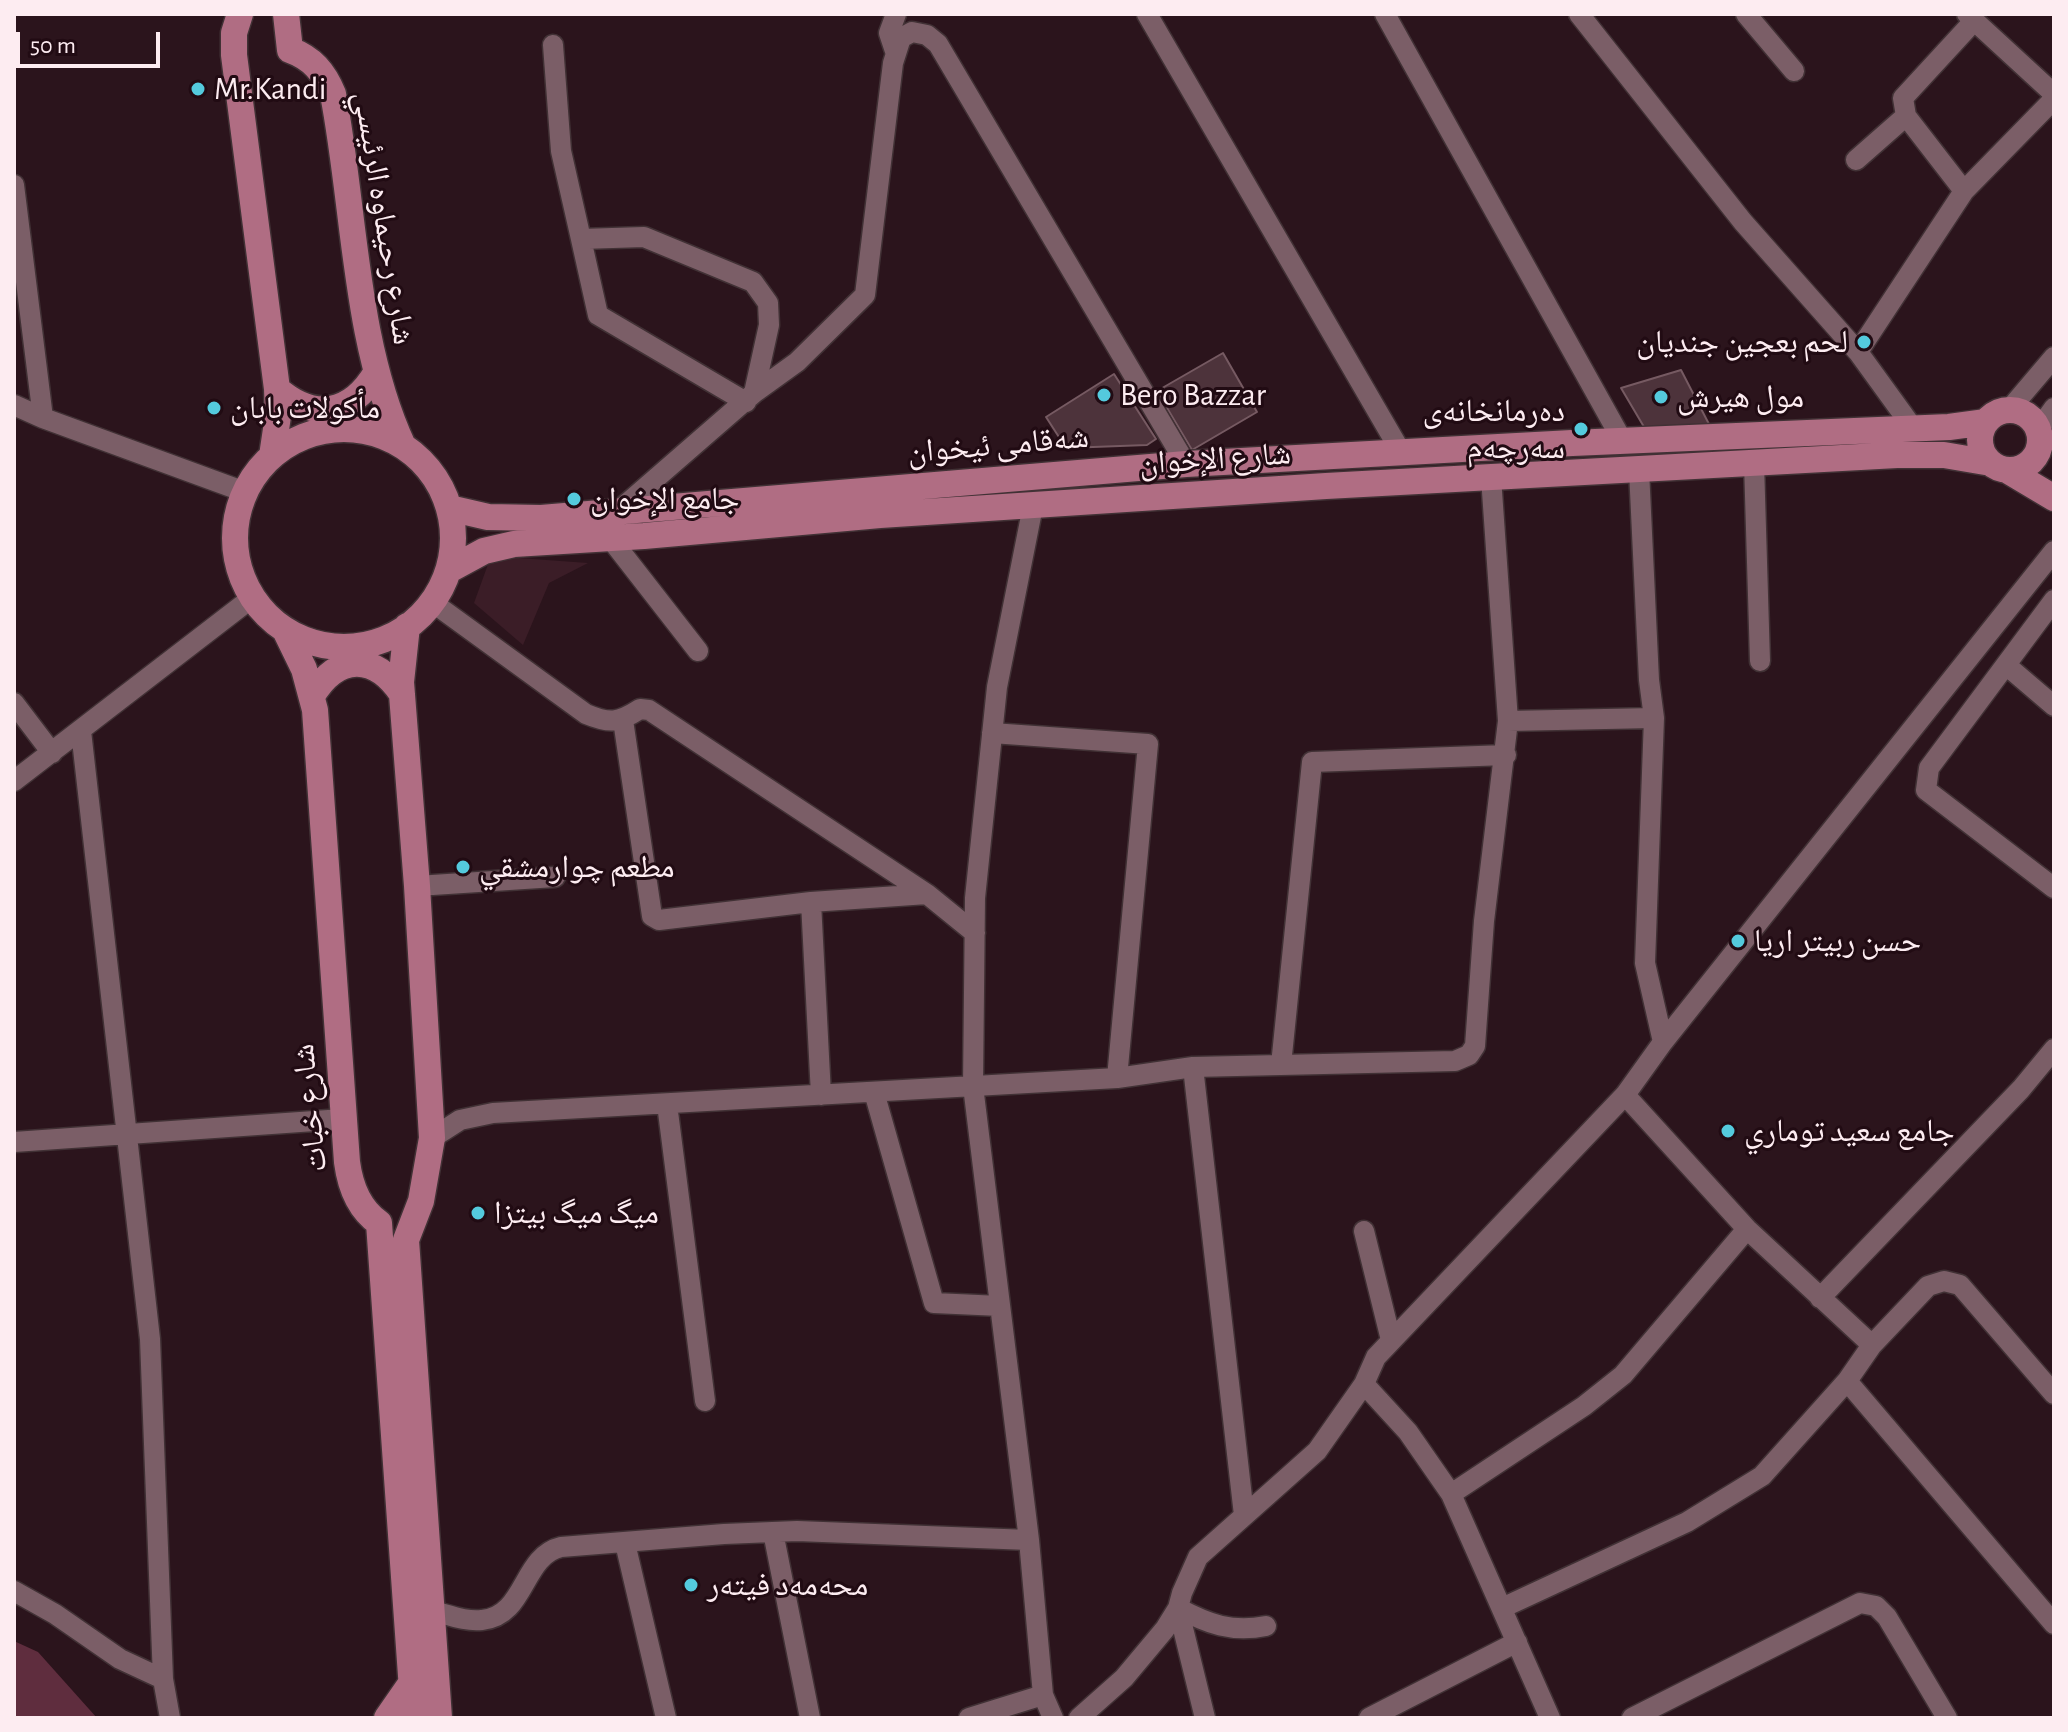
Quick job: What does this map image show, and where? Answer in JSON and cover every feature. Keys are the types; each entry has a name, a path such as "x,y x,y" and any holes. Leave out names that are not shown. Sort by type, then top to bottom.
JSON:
{"main road":[{"path":"240,14 234,33 234,55 277,389 278,416 272,456"},
{"name":"شارع رحيماوه الرئيسي","path":"286,14 290,50 313,62 322,71 333,94 376,373 403,446"},
{"path":"277,389 292,402 311,409 331,409 350,403 366,390 376,373"},
{"path":"1999,467 2016,469 2031,462 2044,445 2027,415 1997,416 1980,439 1981,448 1999,467 2054,498"},
{"name":"شەقامی ئیخوان","path":"449,508 488,517 613,525 1186,464 1622,440 1949,427 1997,416"},
{"path":"350,429 378,434 403,446 432,473 449,508 454,539 449,570 432,602 407,626 381,641 342,647 313,642 285,630 267,616 253,597 239,567 235,535 245,492 272,456 296,440 322,431 350,429"},
{"name":"شارع الإخوان","path":"449,570 471,556 496,547 613,525 880,515 1326,486 1920,454 1944,455 1999,467"},
{"path":"1324,456 1326,486"},
{"path":"488,517 482,533 496,547"},
{"path":"407,626 402,694 432,1138 421,1201 406,1240 439,1718"},
{"name":"شارع خبات","path":"285,630 304,669 312,696 347,1162 354,1190 366,1212 379,1223 414,1718"},
{"path":"312,696 328,675 347,665 372,665 391,678 402,694"},
{"path":"387,1718 412,1682"}],"street":[{"path":"895,51 889,33 896,14"},
{"path":"1147,14 1401,452"},
{"path":"1385,14 1622,440"},
{"path":"1579,14 1743,222 1858,352 1913,428"},
{"path":"1746,14 1794,71"},
{"path":"1858,352 1964,191 2054,96 1970,18 1903,98 1906,116 1964,191"},
{"path":"698,651 613,525 750,398 797,362 865,295 895,51 901,38 912,32 927,35 938,44 1186,464"},
{"path":"553,45 561,151 598,315 750,398"},
{"path":"1856,160 1906,116"},
{"path":"14,185 43,418"},
{"path":"581,239 644,237 753,282 768,303 769,325 750,398"},
{"path":"1997,416 2053,361"},
{"path":"14,405 245,492"},
{"path":"2044,445 2054,408"},
{"path":"1754,463 1760,661"},
{"path":"1639,470 1649,680 1654,718 1645,963 1663,1042"},
{"path":"432,1138 460,1120 476,1115 1117,1078 1193,1067 1455,1061 1469,1055 1475,1046 1484,921 1508,721 1491,477"},
{"path":"1033,506 997,687 992,733 975,898 973,1086 1029,1540 1043,1695 1053,1718"},
{"path":"1079,1718 1124,1678 1165,1629 1178,1608 1198,1557 1317,1451 1364,1384 1376,1357 1625,1095 1663,1042 2054,551"},
{"path":"14,781 253,597"},
{"path":"2054,600 1929,768 1926,790 2054,888"},
{"path":"432,602 586,714 604,722 623,720 640,709 649,710 927,894 975,933"},
{"path":"2006,665 2054,706"},
{"path":"14,703 52,753"},
{"path":"1508,721 1654,718"},
{"path":"623,720 652,916 659,920 811,902 927,894"},
{"path":"81,731 150,1339 163,1679 170,1718"},
{"path":"992,733 1148,744 1117,1078"},
{"path":"1281,1065 1312,762 1506,755"},
{"path":"417,886 555,877"},
{"path":"811,902 821,1095"},
{"path":"1820,1298 2051,1060"},
{"path":"1193,1067 1244,1515"},
{"path":"874,1092 934,1303 1000,1306"},
{"path":"1625,1095 1747,1229 1872,1345"},
{"path":"667,1104 705,1401"},
{"path":"14,1142 343,1119"},
{"path":"1451,1494 1584,1406 1623,1375 1747,1229"},
{"path":"1364,1231 1391,1340"},
{"path":"1502,1608 1687,1522 1762,1476 1847,1381 1872,1345 1928,1286 1944,1281 1960,1285 2054,1394"},
{"path":"1847,1381 2054,1624"},
{"path":"1364,1384 1408,1432 1451,1494 1550,1718"},
{"path":"433,1611 467,1619 498,1616 515,1601 539,1559 551,1549 773,1532 1029,1540"},
{"path":"773,1532 810,1718"},
{"path":"625,1543 666,1718"},
{"path":"14,1591 55,1614 120,1659 163,1679"},
{"path":"1632,1718 1860,1603 1876,1606 1887,1617 1947,1718"},
{"path":"1178,1608 1220,1627 1245,1630 1266,1626"},
{"path":"1178,1608 1205,1718"},
{"path":"1369,1718 1517,1642"},
{"path":"969,1718 1043,1695"}],"shaded area":[{"path":"491,556 588,563 549,583 523,645 474,603"},
{"path":"14,1641 38,1652 97,1718 14,1718"}],"building":[{"path":"1223,353 1257,412 1192,450 1157,391"},
{"name":"مول هيرش","path":"1681,370 1711,428 1647,432 1621,388"},
{"name":"Bero Bazzar","path":"1114,374 1156,439 1147,445 1066,448 1046,417"}],"place":[{"name":"Mr.Kandi","path":"198,89"},
{"name":"لحم بعجين جنديان","path":"1864,342"},
{"name":"Bero Bazzar","path":"1104,395"},
{"name":"مول هيرش","path":"1661,397"},
{"name":"مأكولات بابان","path":"214,408"},
{"name":"دەرمانخانەی سەرچەم","path":"1581,429"},
{"name":"جامع الإخوان","path":"574,499"},
{"name":"مطعم چوارمشقي","path":"463,867"},
{"name":"حسن ربيتر اريا","path":"1738,941"},
{"name":"جامع سعيد توماري","path":"1728,1131"},
{"name":"ميگ ميگ بيتزا","path":"478,1213"},
{"name":"محەمەد فیتەر","path":"691,1585"}]}
